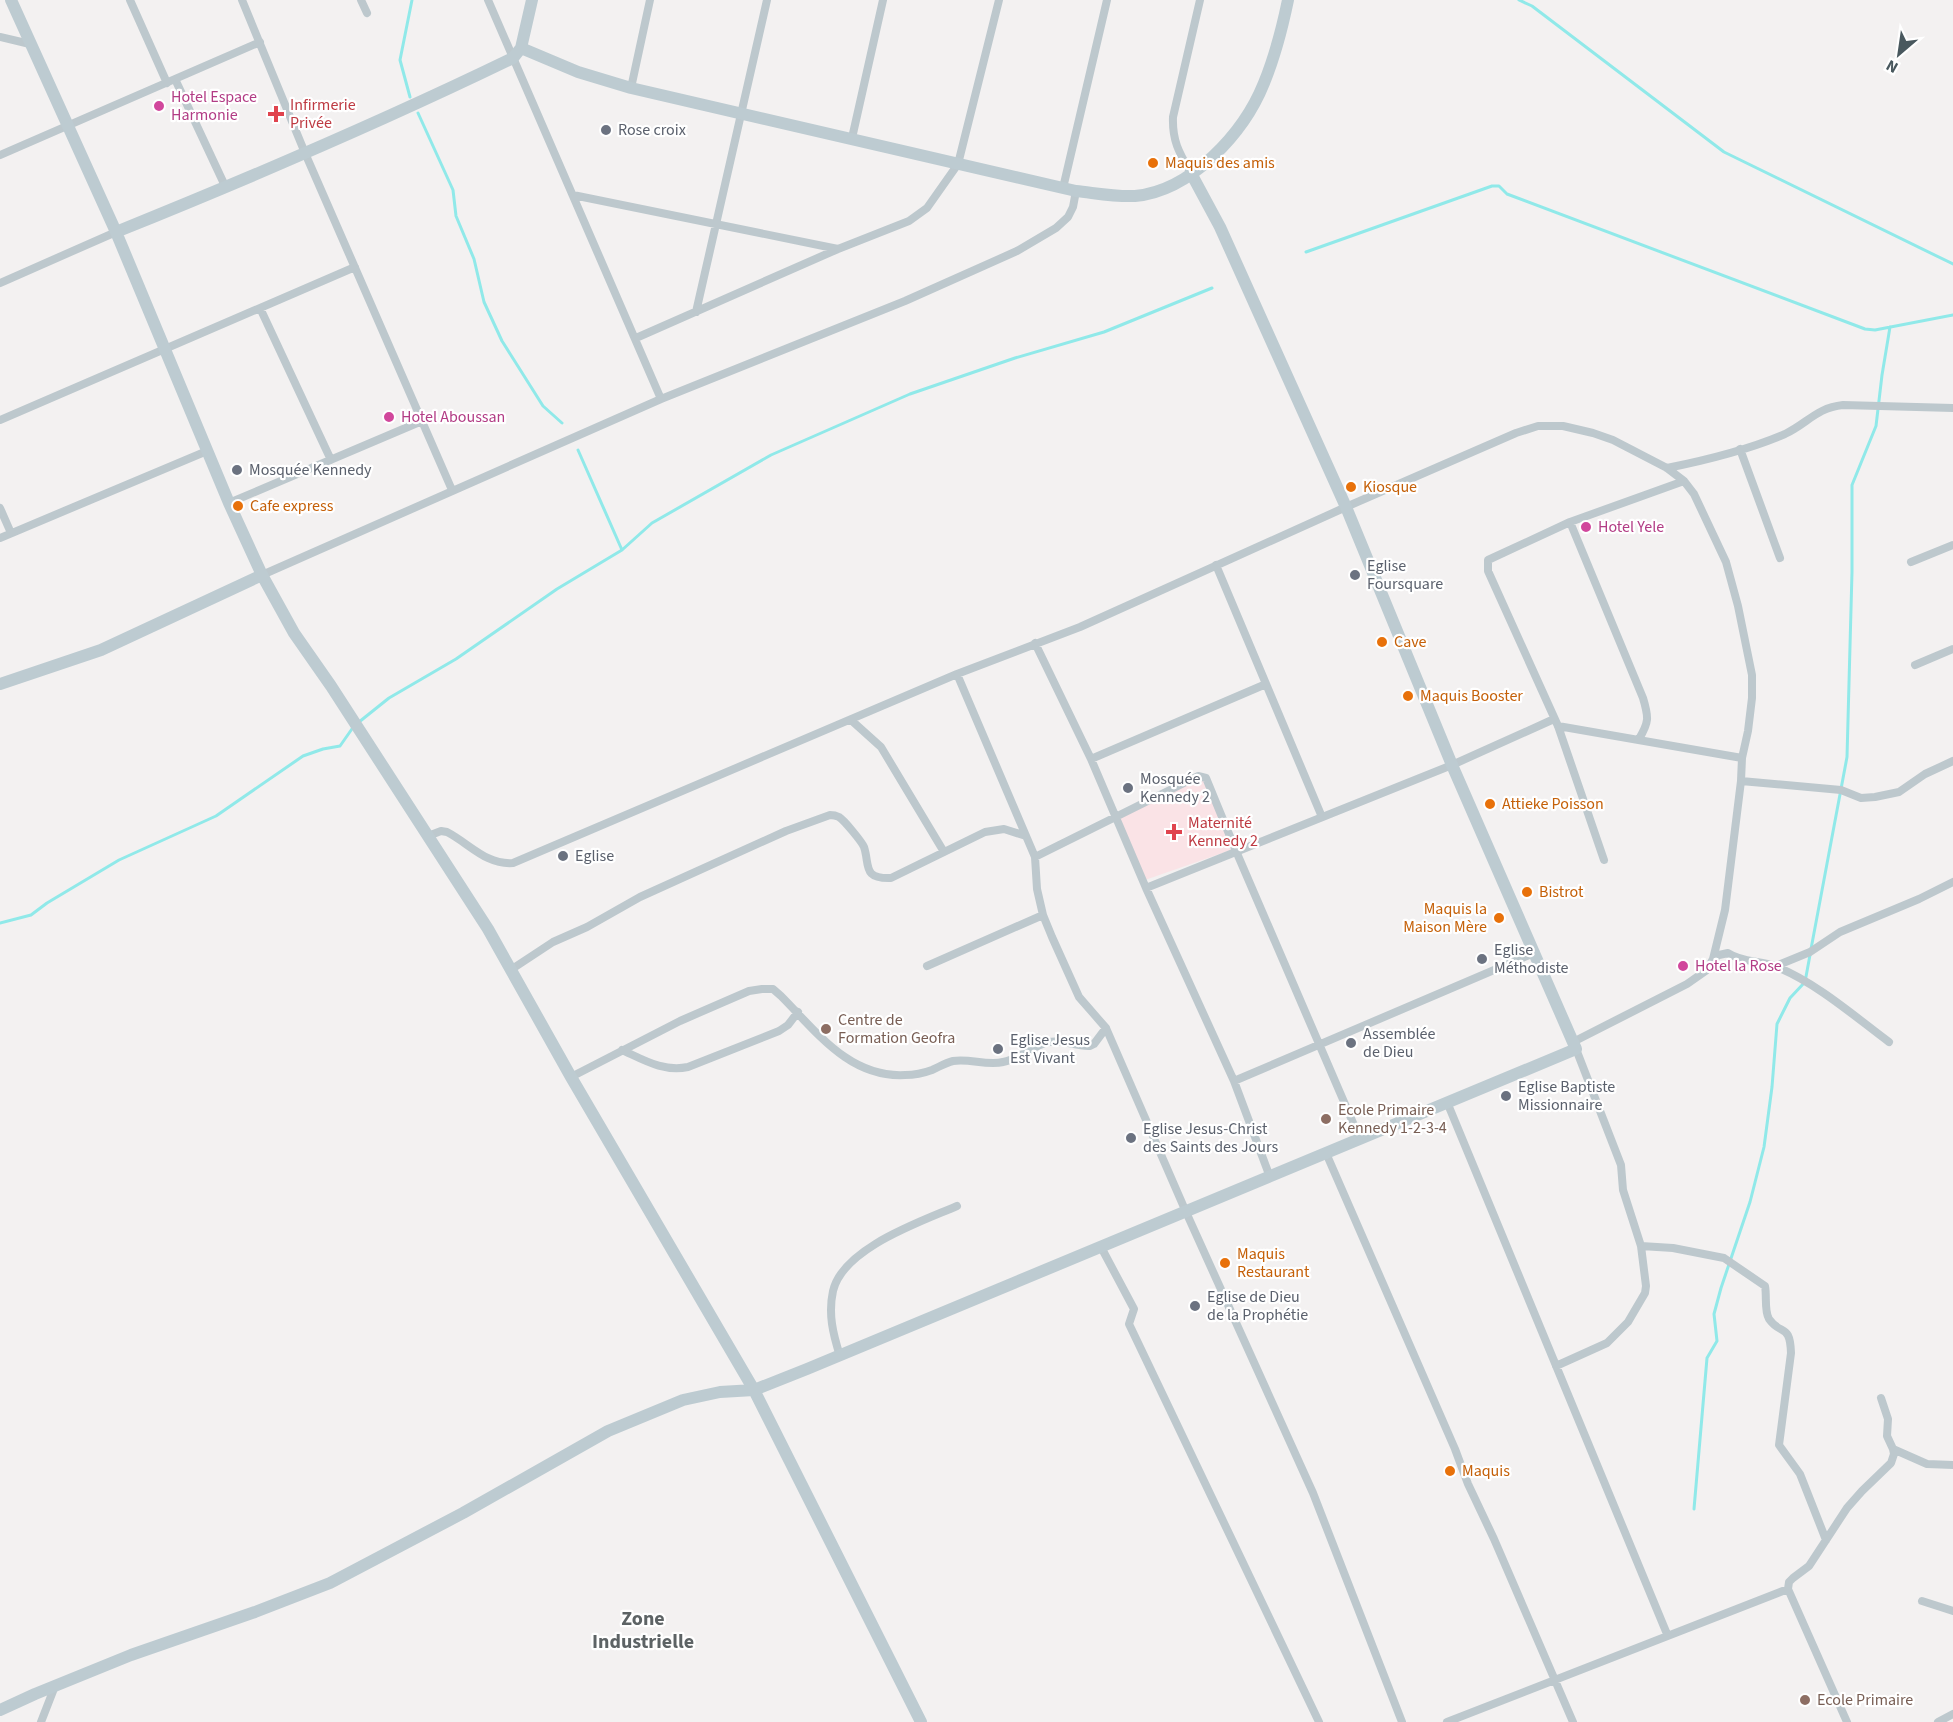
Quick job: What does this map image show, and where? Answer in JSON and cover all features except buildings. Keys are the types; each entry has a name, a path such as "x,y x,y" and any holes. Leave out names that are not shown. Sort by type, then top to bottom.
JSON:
{"street":[{"path":"11,0 116,232 229,503 262,576 294,633 331,686 512,969 572,1077 754,1390 921,1722"},
{"path":"130,0 226,188"},
{"path":"242,0 305,153 452,490"},
{"path":"361,0 367,13"},
{"path":"488,0 517,53 573,195 661,399"},
{"path":"517,53 532,0"},
{"path":"631,88 650,0"},
{"path":"696,312 766,0"},
{"path":"852,138 883,0"},
{"path":"636,338 838,249 909,221 927,208 958,164 999,0"},
{"path":"0,684 101,650 452,490 661,399 905,301 1017,251 1056,228 1068,217 1073,207 1070,189 1107,0"},
{"path":"1200,0 1173,117 1174,143 1220,227 1346,507 1452,765 1574,1045 1621,1165 1623,1190 1641,1246 1645,1293 1628,1322 1607,1343 1556,1366"},
{"path":"0,283 305,153 517,53 631,88 958,164 1070,189 1115,196 1136,196 1192,176 1221,149 1242,122 1263,86 1278,47 1288,0"},
{"path":"0,37 30,44"},
{"path":"0,154 260,42"},
{"path":"573,195 838,249"},
{"path":"0,420 355,267"},
{"path":"260,308 331,460"},
{"path":"1667,468 1740,449 1785,434 1829,407 1844,405 1953,408"},
{"path":"229,503 422,421"},
{"path":"0,1710 131,1655 330,1583 463,1514 608,1431 682,1400 720,1392 754,1390 840,1356 1447,1102 1574,1045 1687,984 1707,970 1713,959 1725,910 1742,759 1749,731 1752,675 1748,648 1726,562 1694,494 1684,481 1667,468 1613,440 1563,426 1538,426 1516,433 1346,507 1080,627 957,674 513,863 501,864 489,860 447,832 441,831 428,836"},
{"path":"1740,449 1780,558"},
{"path":"0,538 207,451"},
{"path":"1604,860 1556,722 1488,571 1488,560 1570,522 1684,481"},
{"path":"0,507 11,533"},
{"path":"1570,522 1643,698 1648,716 1647,726 1639,739"},
{"path":"1911,562 1953,545"},
{"path":"1216,565 1322,817"},
{"path":"1035,643 1116,816 1146,888 1234,1081 1270,1177"},
{"path":"1915,665 1953,649"},
{"path":"957,674 1035,857 1037,889 1043,915 1079,998 1106,1028 1313,1493 1402,1722"},
{"path":"1090,759 1266,684"},
{"path":"851,720 881,747 944,852"},
{"path":"1146,888 1556,722 1742,759"},
{"path":"1741,781 1841,790 1861,798 1875,797 1899,792 1925,774 1953,761"},
{"path":"1035,857 1197,776 1206,778 1360,1139"},
{"path":"512,969 553,942 587,927 640,897 786,831 830,815 835,815 845,822 863,845 866,866 870,872 884,879 891,878 994,829 1026,836"},
{"path":"1776,966 1810,952 1840,932 1953,882"},
{"path":"927,966 1043,915"},
{"path":"1234,1081 1534,953"},
{"path":"1713,959 1728,953 1737,959 1776,966 1805,982 1889,1042"},
{"path":"572,1077 680,1022 749,991 762,989 773,990 798,1012 832,1048 849,1060 870,1070 888,1074 906,1075 931,1070 954,1061 1001,1063 1048,1042 1059,1041 1090,1047 1106,1028"},
{"path":"622,1050 660,1066 675,1070 681,1069 779,1031 788,1025 798,1012"},
{"path":"1447,1102 1667,1634"},
{"path":"1326,1153 1573,1722"},
{"path":"840,1356 833,1334 831,1311 834,1289 840,1276 870,1247 957,1206"},
{"path":"1101,1246 1134,1309 1129,1324 1319,1722"},
{"path":"1641,1246 1673,1248 1724,1258 1765,1286 1767,1313 1770,1319 1785,1330 1791,1339 1779,1445 1800,1474 1826,1540"},
{"path":"1847,1722 1788,1589 1789,1582 1809,1566 1862,1491 1891,1463 1894,1454 1887,1436 1888,1419 1881,1398"},
{"path":"1893,1449 1927,1464 1953,1465"},
{"path":"1447,1722 1667,1634 1788,1589"},
{"path":"1922,1601 1953,1611"},
{"path":"41,1722 55,1686"},
{"path":"1938,1722 1953,1714"}],"shaded area":[{"name":"Maternité Kennedy 2","path":"1203,775 1231,850 1145,880 1117,815"}],"waterway":[{"path":"410,97 400,60 412,0"},
{"path":"1519,0 1532,6 1724,152 1953,264"},
{"path":"418,113 453,190 456,216 474,259 484,302 502,341 543,406 562,423"},
{"path":"1306,252 1492,186 1499,186 1507,194 1865,329 1875,330 1953,315"},
{"path":"359,722 389,698 456,659 557,589 622,550 652,523 771,455 910,394 1015,358 1104,332 1212,288"},
{"path":"1811,949 1847,757 1852,485 1876,426 1890,327"},
{"path":"578,450 622,550"},
{"path":"0,923 31,915 119,860 216,816 303,756 340,746 354,726"},
{"path":"1694,1509 1707,1358 1717,1341 1714,1314 1750,1202 1764,1147 1777,1024 1790,998 1805,982 1810,955"}],"place":[{"name":"Hotel Espace Harmonie","path":"159,106"},
{"name":"Infirmerie Privée","path":"276,114"},
{"name":"Rose croix","path":"606,130"},
{"name":"Maquis des amis","path":"1153,163"},
{"name":"Hotel Aboussan","path":"389,417"},
{"name":"Mosquée Kennedy","path":"237,470"},
{"name":"Kiosque","path":"1351,487"},
{"name":"Cafe express","path":"238,506"},
{"name":"Hotel Yele","path":"1586,527"},
{"name":"Eglise Foursquare","path":"1355,575"},
{"name":"Cave","path":"1382,642"},
{"name":"Maquis Booster","path":"1408,696"},
{"name":"Mosquée Kennedy 2","path":"1128,788"},
{"name":"Attieke Poisson","path":"1490,804"},
{"name":"Maternité Kennedy 2","path":"1174,832"},
{"name":"Eglise","path":"563,856"},
{"name":"Bistrot","path":"1527,892"},
{"name":"Maquis la Maison Mère","path":"1499,918"},
{"name":"Eglise Méthodiste","path":"1482,959"},
{"name":"Hotel la Rose","path":"1683,966"},
{"name":"Centre de Formation Geofra","path":"826,1029"},
{"name":"Assemblée de Dieu","path":"1351,1043"},
{"name":"Eglise Jesus Est Vivant","path":"998,1049"},
{"name":"Eglise Baptiste Missionnaire","path":"1506,1096"},
{"name":"Ecole Primaire Kennedy 1-2-3-4","path":"1326,1119"},
{"name":"Eglise Jesus-Christ des Saints des Jours","path":"1131,1138"},
{"name":"Maquis Restaurant","path":"1225,1263"},
{"name":"Eglise de Dieu de la Prophétie","path":"1195,1306"},
{"name":"Maquis","path":"1450,1471"},
{"name":"Ecole Primaire","path":"1805,1700"}],"district":[{"name":"Zone Industrielle","path":"643,1630"}]}
